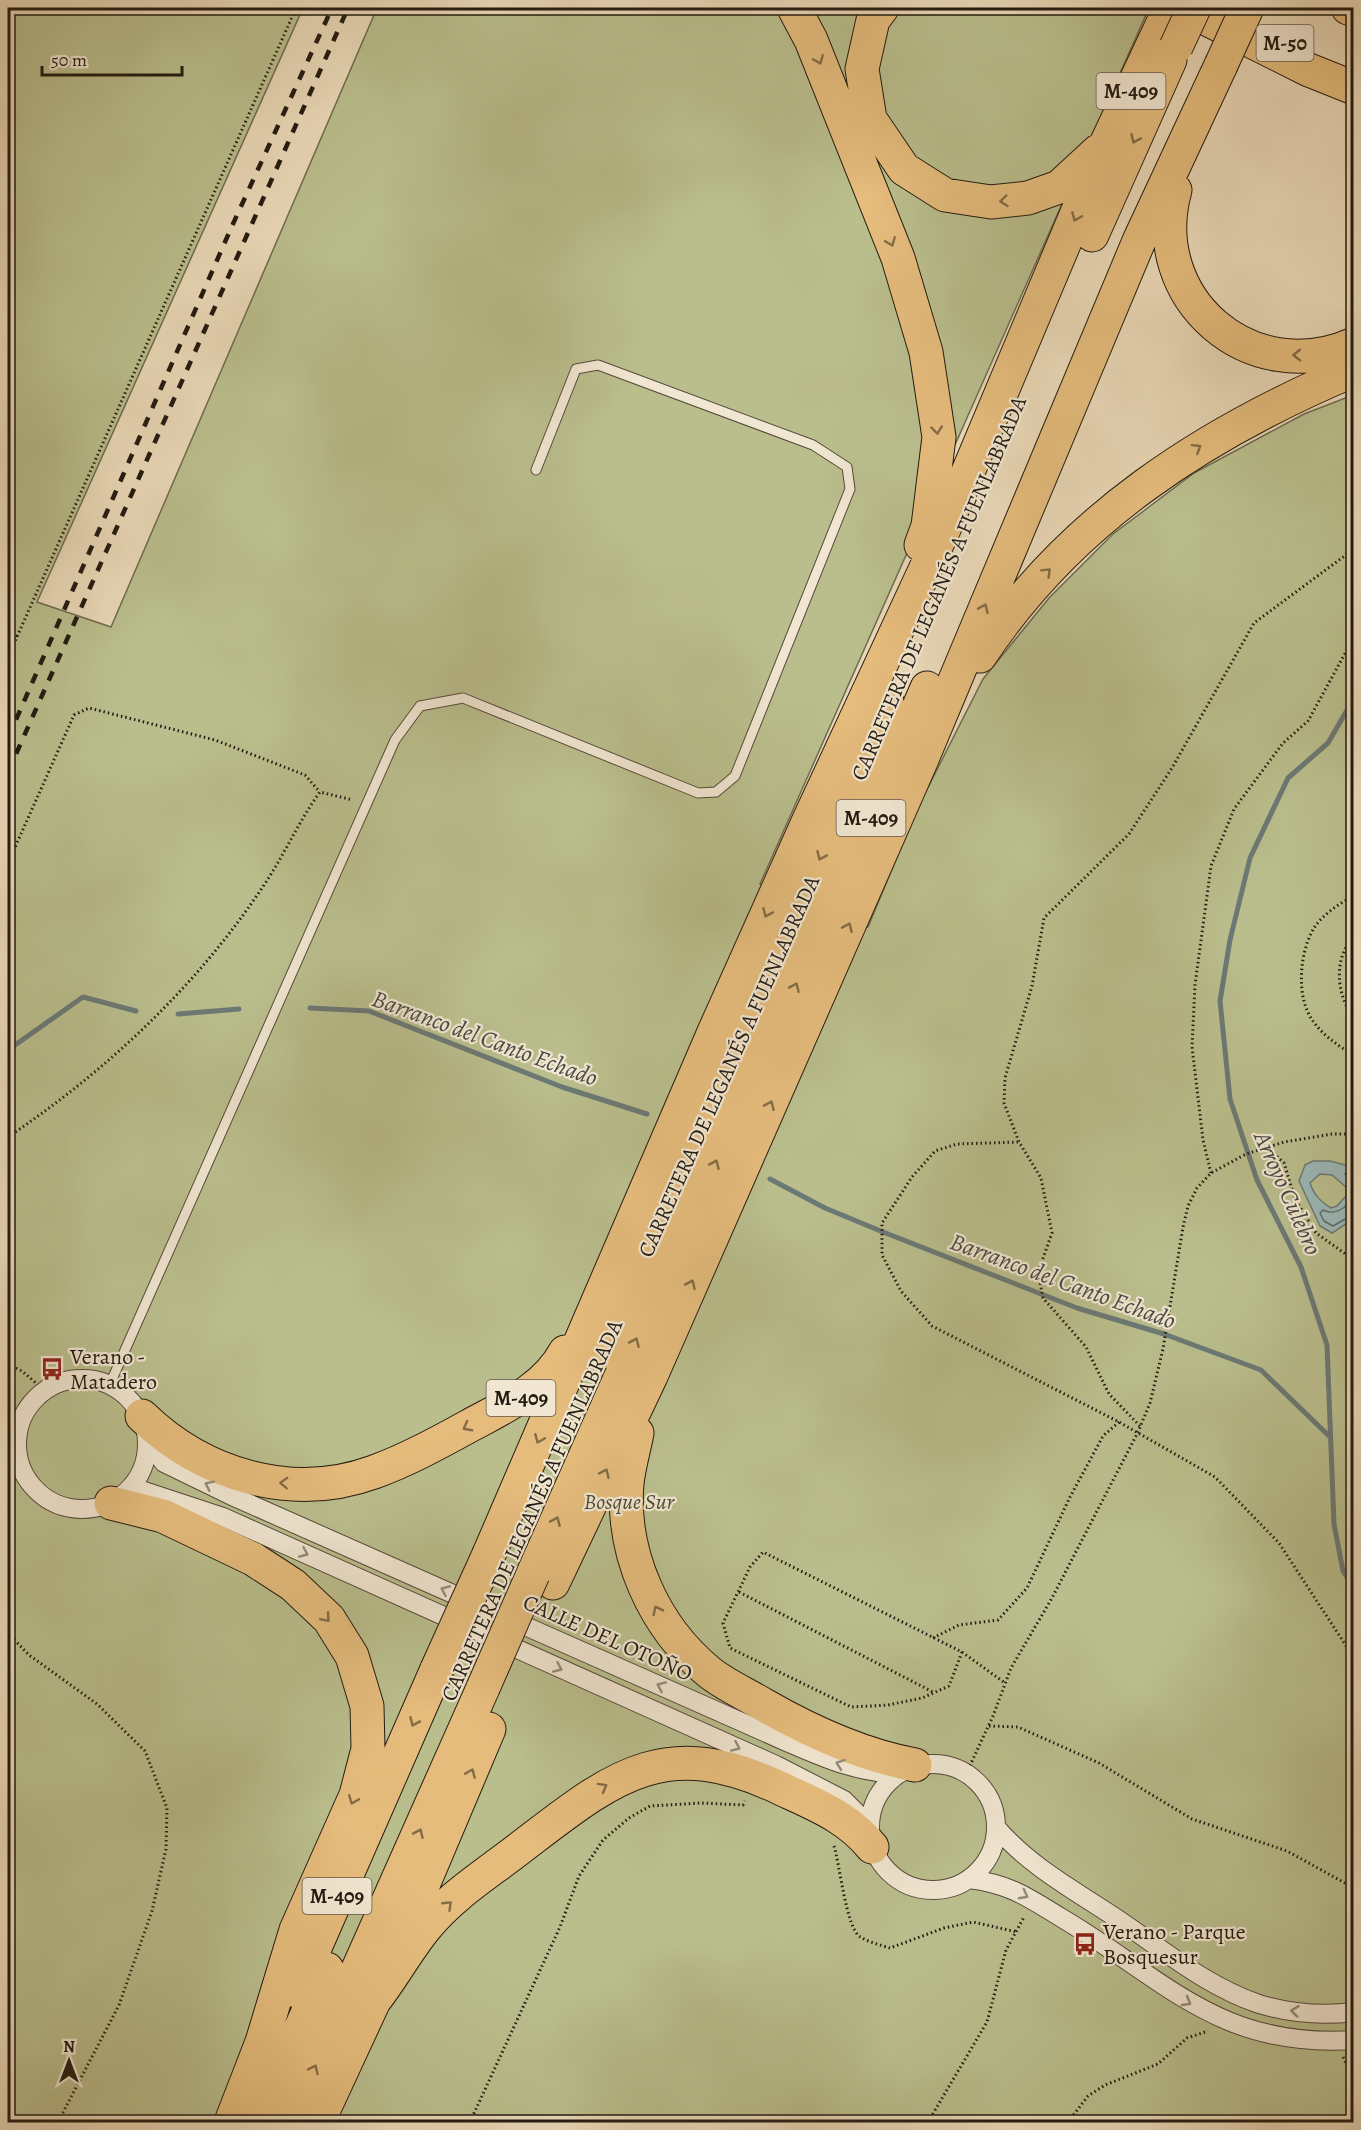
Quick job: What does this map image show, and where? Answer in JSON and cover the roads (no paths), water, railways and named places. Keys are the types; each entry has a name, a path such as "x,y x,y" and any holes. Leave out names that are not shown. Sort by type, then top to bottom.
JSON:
{"highway":[{"path":"794,8 811,40 898,258 926,352 939,437 928,526 808,822"},
{"path":"882,8 873,20 862,69 870,119 904,169 945,195 991,202 1028,198 1059,187 1106,144"},
{"name":"M-409","path":"520,1569 651,1376 922,759 1135,252 1188,52 1170,8"},
{"path":"1185,8 1309,70 1353,88"},
{"name":"CARRETERA DE LEGANÉS A FUENLABRADA","path":"1188,52 1194,8"},
{"name":"M-50","path":"1216,8 1353,78"},
{"name":"CARRETERA DE LEGANÉS A FUENLABRADA","path":"259,2122 470,1683 958,536 1188,52 1224,8"},
{"name":"M-409","path":"145,1429 184,1451 241,1476 278,1484 326,1483 372,1473 420,1452 520,1398 545,1378 563,1355 714,1032 808,822 944,529 1106,144 1188,52 1246,8"},
{"path":"1348,8 1353,10"},
{"path":"1188,52 1180,170 1172,200 1169,240 1178,278 1187,295 1209,320 1239,342 1258,350 1294,356 1314,354 1353,344"},
{"path":"1309,70 1353,99"},
{"path":"922,759 970,672 1003,621 1083,536 1166,468 1209,441 1290,397 1353,370"},
{"name":"M-409","path":"290,2122 470,1683 520,1569 714,1032"},
{"name":"M-409","path":"651,1376 627,1483 629,1532 640,1577 666,1628 709,1673 797,1724 906,1769"},
{"name":"M-409","path":"122,1495 253,1559 293,1585 329,1619 346,1646 367,1706 368,1749 356,1795 296,1930 262,2042 233,2122"},
{"name":"M-409","path":"233,2122 470,1683"},
{"name":"M-409","path":"318,2122 374,2001 470,1683"},
{"name":"M-409","path":"374,2001 395,1975 426,1928 450,1901 595,1792 627,1774 654,1767 698,1763 730,1770 762,1795 839,1816 858,1830 871,1835"}],"street":[{"path":"122,1495 144,1468 145,1429 131,1399 110,1384 73,1379 44,1390 23,1414 16,1442 18,1456 27,1479 47,1500 75,1509 122,1495 224,1517 776,1765 843,1800 871,1835 882,1864 902,1882 929,1890 951,1887 969,1879 985,1862 993,1848 996,1827 993,1805 977,1781 956,1767 906,1769 880,1791 872,1809 871,1835"},
{"name":"CALLE DEL OTOÑO","path":"145,1429 164,1463 232,1496 843,1765 869,1773 906,1769"},
{"path":"996,1827 1016,1849 1042,1870 1194,1971 1235,1994 1280,2009 1314,2013 1353,2012"},
{"path":"969,1879 997,1882 1025,1895 1082,1929 1181,1999 1217,2018 1257,2033 1288,2039 1347,2041"}],"lane":[{"path":"110,1384 395,740 420,706 464,698 698,793 716,792 735,776 850,489 847,466 813,445 598,365 576,369 536,470"}],"water":[{"path":"1313,1161 1330,1161 1353,1167 1353,1219 1332,1233 1320,1226 1299,1181 1305,1165","holes":["1320,1174 1332,1175 1346,1187 1346,1196 1337,1206 1331,1208 1318,1197 1310,1183"]}],"waterway":[{"name":"Arroyo Culebro","path":"1354,698 1328,743 1288,778 1250,858 1230,940 1220,1001 1230,1099 1257,1180 1301,1267 1327,1345 1334,1524 1343,1571 1354,1588"},
{"name":"Barranco del Canto Echado","path":"8,1050 83,997 136,1011"},
{"name":"Barranco del Canto Echado","path":"310,1008 369,1011 562,1087 647,1114"},
{"name":"Barranco del Canto Echado","path":"178,1014 239,1009"},
{"name":"Barranco del Canto Echado","path":"770,1179 825,1208 1077,1308 1164,1334 1261,1370 1329,1436"}],"railway":[{"path":"8,738 232,226 332,8"},
{"path":"8,772 348,8"}],"place":[{"name":"Verano - Matadero","path":"52,1369"},
{"name":"Verano - Parque Bosquesur","path":"1085,1944"}],"park label":[{"name":"Bosque Sur","path":"629,1501"}]}
